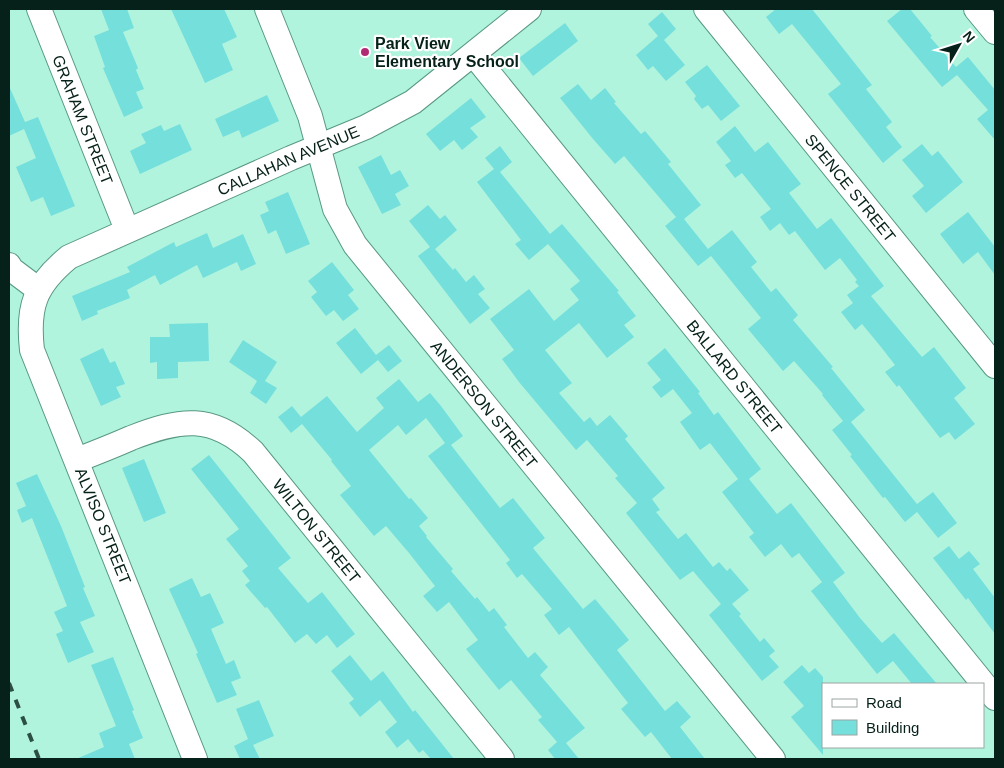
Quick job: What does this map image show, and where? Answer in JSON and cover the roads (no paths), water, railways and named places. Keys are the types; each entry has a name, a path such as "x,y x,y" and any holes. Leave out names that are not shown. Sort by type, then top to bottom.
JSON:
{"street":[{"name":"GRAHAM STREET","path":"39,9 127,230"},
{"name":"ANDERSON STREET","path":"267,9 310,116 335,209 355,244 773,759"},
{"name":"CALLAHAN AVENUE","path":"39,290 52,271 69,257 366,127 413,102 528,9"},
{"name":"SPENCE STREET","path":"706,9 995,366"},
{"path":"976,9 995,32"},
{"name":"BALLARD STREET","path":"474,54 983,683"},
{"path":"9,265 11,269 39,290"},
{"name":"ALVISO STREET","path":"39,290 32,309 30,330 32,350 195,759"},
{"name":"WILTON STREET","path":"77,460 158,428 177,423 191,422 211,425 240,440 252,452 502,759"},
{"name":"BALLARD STREET","path":"984,684 995,698"}],"railway":[{"path":"9,683 39,759"}],"place":[{"name":"Park View Elementary School","path":"365,52"}]}
